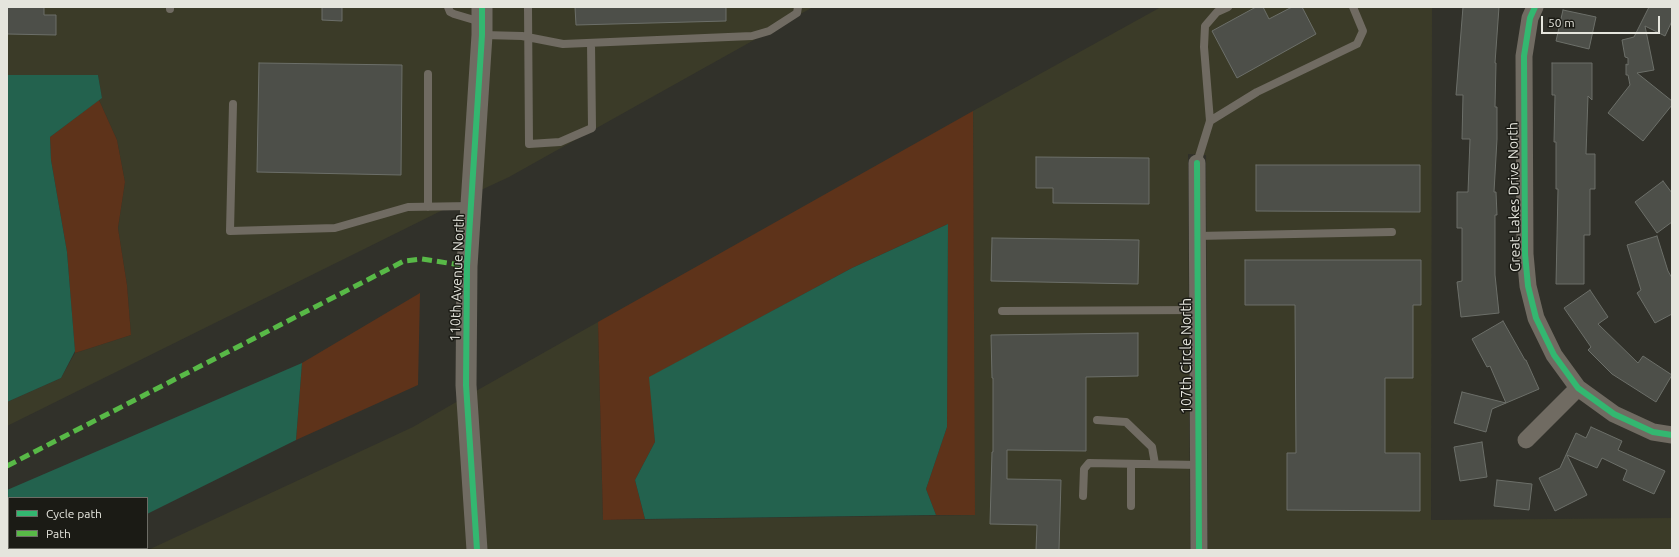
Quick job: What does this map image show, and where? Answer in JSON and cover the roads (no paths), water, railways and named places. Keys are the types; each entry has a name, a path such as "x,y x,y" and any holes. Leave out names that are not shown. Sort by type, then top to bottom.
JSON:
{"street":[{"name":"Great Lakes Drive North","path":"1535,7 1530,18 1524,56 1525,254 1528,286 1536,318 1554,355 1578,388 1614,414 1653,432 1672,435"},
{"name":"110th Avenue North","path":"477,550 466,385 467,266 482,22"},
{"name":"107th Circle North","path":"1197,163 1199,550"},
{"path":"1526,440 1578,388"}],"lane":[{"path":"448,7 450,12 454,14 528,38 564,44 752,36 769,31 797,13 798,7"},
{"path":"528,7 529,144 560,142 592,128 591,43"},
{"path":"1197,163 1210,121 1204,47 1205,26 1217,12 1228,7"},
{"path":"1210,121 1257,92 1357,44 1363,31 1353,7"},
{"path":"428,74 428,207"},
{"path":"233,104 230,231 335,228 408,208 471,206"},
{"path":"1197,236 1392,232"},
{"path":"1002,311 1198,310"},
{"path":"1096,420 1126,422 1152,447 1155,464"},
{"path":"1083,496 1084,469 1089,464 1199,465"},
{"path":"1131,464 1131,506"}]}
